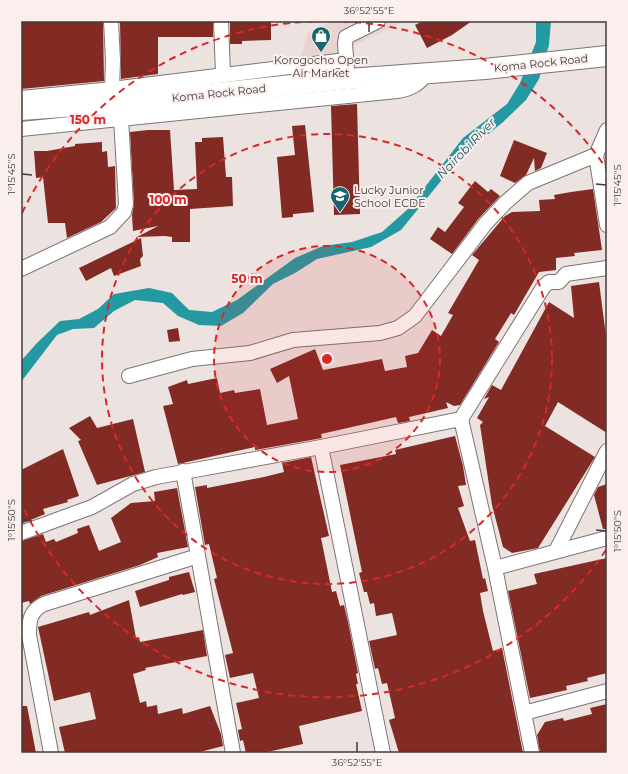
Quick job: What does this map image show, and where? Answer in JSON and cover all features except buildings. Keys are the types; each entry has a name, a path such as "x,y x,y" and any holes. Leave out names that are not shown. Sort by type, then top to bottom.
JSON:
{"main road":[{"name":"Koma Rock Road","path":"21,110 132,102 347,70 427,74 607,56"}],"street":[{"path":"111,21 112,89"},
{"path":"221,21 223,74"},
{"path":"21,98 112,89 223,74 347,70 346,37 378,21"},
{"path":"21,129 401,90 412,88 427,74"},
{"path":"21,269 110,226 124,212 126,204 121,118"},
{"path":"607,130 596,155 607,225"},
{"path":"129,376 192,359 250,353 293,340 380,333 398,328 415,316 486,223 505,203 528,183 596,155"},
{"path":"532,753 495,568 461,419 544,286 549,282 559,282 566,274 607,268"},
{"path":"21,533 92,507 133,484 183,471 322,447 461,419"},
{"path":"322,447 381,752"},
{"path":"556,551 607,451"},
{"path":"183,471 233,753"},
{"path":"495,568 607,538"},
{"path":"51,753 29,635 29,622 32,612 44,604 198,556"},
{"path":"524,713 607,691"}],"shaded area":[{"name":"Korogocho Open Air Market","path":"333,21 405,21 296,73 308,32"}],"water":[{"name":"Nairobi River","path":"536,21 551,21 549,45 539,79 526,100 502,123 463,154 401,230 371,247 317,259 295,273 273,284 243,313 221,326 199,325 178,316 163,303 135,300 114,311 94,328 73,329 57,335 21,382 21,361 60,321 79,319 98,309 114,294 149,288 172,293 189,310 212,312 237,300 295,258 323,246 352,242 382,232 408,209 463,138 507,104 520,83 536,42"}],"place":[{"name":"Korogocho Open Air Market","path":"321,53"},
{"name":"Lucky Junior School ECDE","path":"340,213"}]}
